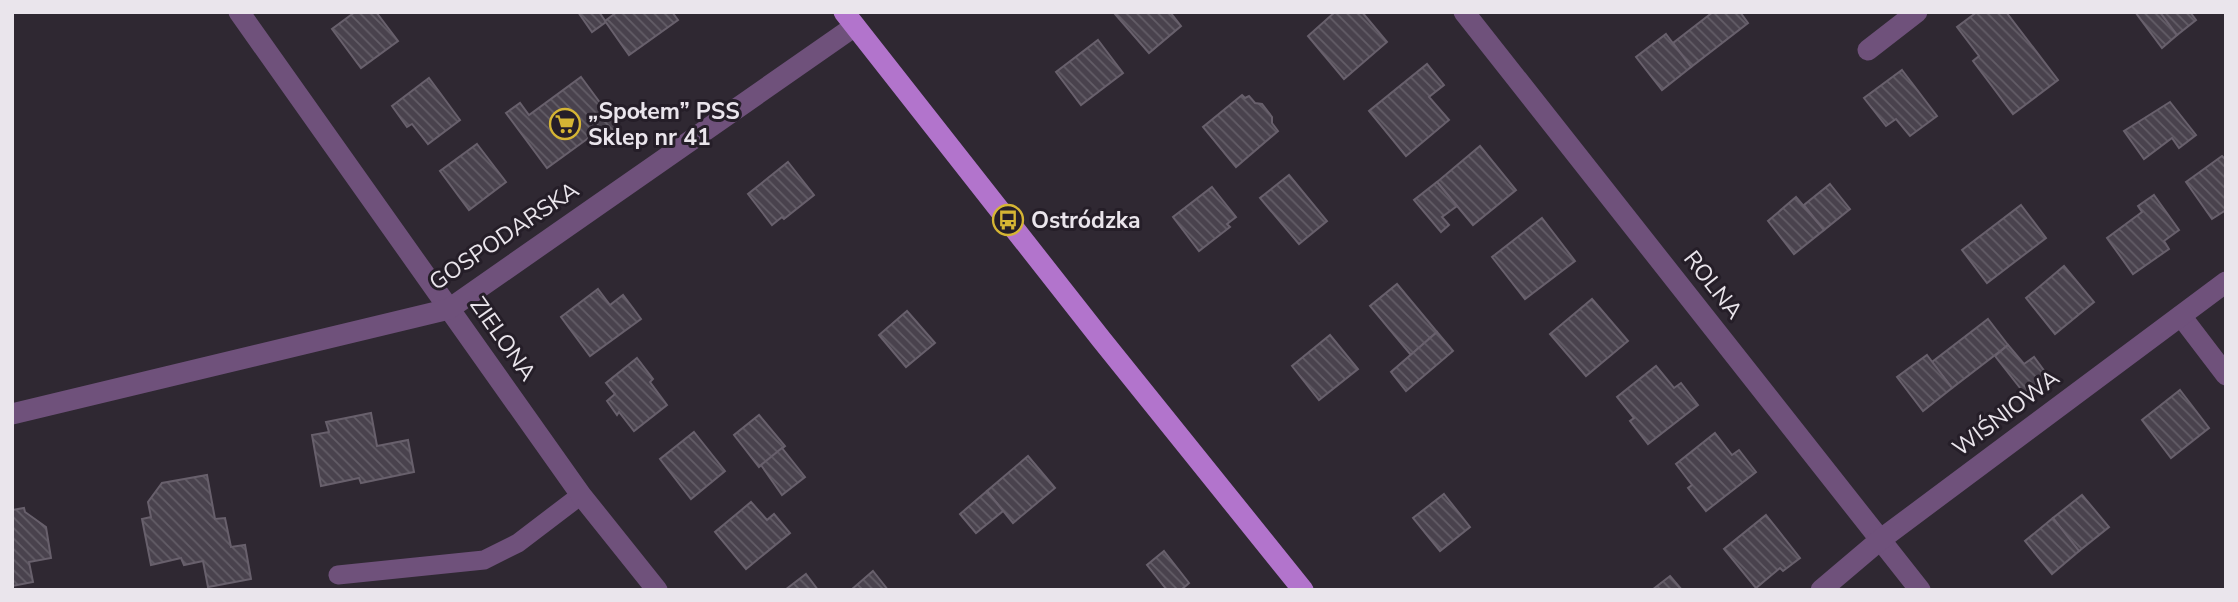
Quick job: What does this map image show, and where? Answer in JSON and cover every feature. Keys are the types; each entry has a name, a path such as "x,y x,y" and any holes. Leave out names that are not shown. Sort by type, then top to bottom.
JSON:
{"main road":[{"path":"849,19 1303,590"}],"street":[{"name":"ZIELONA","path":"239,12 581,495 657,590"},
{"name":"ROLNA","path":"1464,12 1920,590"},
{"path":"1868,50 1917,12"},
{"name":"GOSPODARSKA","path":"12,414 449,309 849,19"},
{"name":"WIŚNIOWA","path":"1821,590 1880,540 2226,282"},
{"path":"2180,316 2226,375"}],"lane":[{"path":"338,575 484,560 519,543 581,495"}],"building":[{"path":"355,12 376,12 398,41 361,68 332,29"},
{"path":"578,12 599,12 606,22 592,32"},
{"path":"617,12 672,12 678,20 629,55 605,21"},
{"path":"1170,12 1181,26 1149,53 1115,14"},
{"path":"1335,12 1362,12 1387,42 1344,79 1308,36"},
{"path":"1713,12 1740,12 1748,23 1691,67 1673,43"},
{"path":"1977,12 2006,12 2058,80 2013,114 1973,61 1979,56 1957,27"},
{"path":"2137,12 2160,12 2177,35 2162,48"},
{"path":"2160,12 2190,12 2196,20 2177,35"},
{"path":"1666,34 1691,67 1662,90 1636,57"},
{"path":"1098,40 1123,73 1081,105 1056,72"},
{"path":"1427,64 1444,85 1429,97 1449,120 1406,156 1369,111"},
{"path":"1902,70 1937,116 1910,136 1896,119 1886,126 1864,98"},
{"name":"„Społem” PSS Sklep nr 41","path":"581,77 618,127 600,141 594,134 547,168 506,113 520,103 529,115"},
{"path":"429,78 460,120 428,144 412,124 407,127 392,106"},
{"path":"1242,95 1262,104 1278,131 1236,167 1203,127"},
{"path":"2170,102 2196,135 2179,148 2172,138 2144,159 2124,131"},
{"path":"477,144 506,182 469,210 440,171"},
{"path":"1480,146 1516,190 1473,225 1437,182"},
{"path":"2222,156 2226,160 2226,210 2212,219 2186,182"},
{"path":"788,162 814,195 772,225 748,194"},
{"path":"1289,175 1327,221 1299,244 1260,198"},
{"path":"1437,182 1457,206 1442,217 1449,225 1441,232 1414,200"},
{"path":"1830,184 1850,209 1824,230 1804,205"},
{"path":"1212,187 1236,217 1227,224 1230,227 1199,251 1173,217"},
{"path":"2154,195 2179,230 2164,241 2169,249 2133,274 2107,238 2142,212 2138,206"},
{"path":"1796,197 1824,230 1794,254 1768,221"},
{"path":"2021,205 2046,238 1987,283 1962,250"},
{"path":"1542,218 1575,261 1525,299 1492,257"},
{"path":"2064,266 2094,302 2055,334 2026,298"},
{"path":"1397,284 1437,332 1411,355 1370,306"},
{"path":"598,289 610,305 623,295 641,319 590,356 561,317"},
{"path":"1592,299 1628,341 1586,376 1550,334"},
{"path":"907,311 935,343 906,367 879,335"},
{"path":"1988,319 2008,345 1952,388 1932,362"},
{"path":"1437,332 1453,351 1406,391 1391,372"},
{"path":"1330,335 1358,369 1319,400 1292,366"},
{"path":"2008,345 2024,364 2034,357 2048,376 2024,393 1995,356"},
{"path":"1927,355 1952,388 1923,411 1897,377"},
{"path":"637,358 653,379 650,382 667,405 634,431 607,401 615,394 606,383"},
{"path":"1656,366 1674,388 1681,383 1698,405 1648,444 1630,421 1634,418 1617,397"},
{"path":"2180,390 2209,428 2171,458 2142,420"},
{"path":"371,413 377,446 408,440 414,472 361,483 359,478 321,486 312,435 329,432 326,422"},
{"path":"759,415 785,446 759,467 734,435"},
{"path":"694,432 725,471 691,499 660,459"},
{"path":"1715,433 1732,455 1739,450 1756,472 1706,511 1688,488 1692,485 1676,464"},
{"path":"782,448 805,477 782,495 761,465"},
{"path":"1028,456 1055,488 1013,523 987,491"},
{"path":"207,475 215,519 225,518 231,547 245,545 251,579 208,587 203,561 184,565 181,558 151,565 142,519 151,517 148,502 162,483"},
{"path":"987,491 1003,511 976,533 960,514"},
{"path":"1444,494 1470,527 1440,551 1413,518"},
{"path":"2082,495 2109,527 2079,551 2053,518"},
{"path":"751,502 767,520 774,514 790,533 746,569 715,532"},
{"path":"24,508 25,512 46,527 51,558 29,562 33,582 12,586 12,510"},
{"path":"1766,515 1800,558 1783,571 1780,568 1756,588 1724,549"},
{"path":"2053,518 2079,551 2052,574 2025,541"},
{"path":"1164,551 1189,583 1181,590 1167,590 1147,565"},
{"path":"873,571 888,590 851,590"},
{"path":"806,574 818,590 785,590"},
{"path":"1670,576 1682,590 1652,590"}],"place":[{"name":"„Społem” PSS Sklep nr 41","path":"565,124"},
{"name":"Ostródzka","path":"1008,220"}]}
